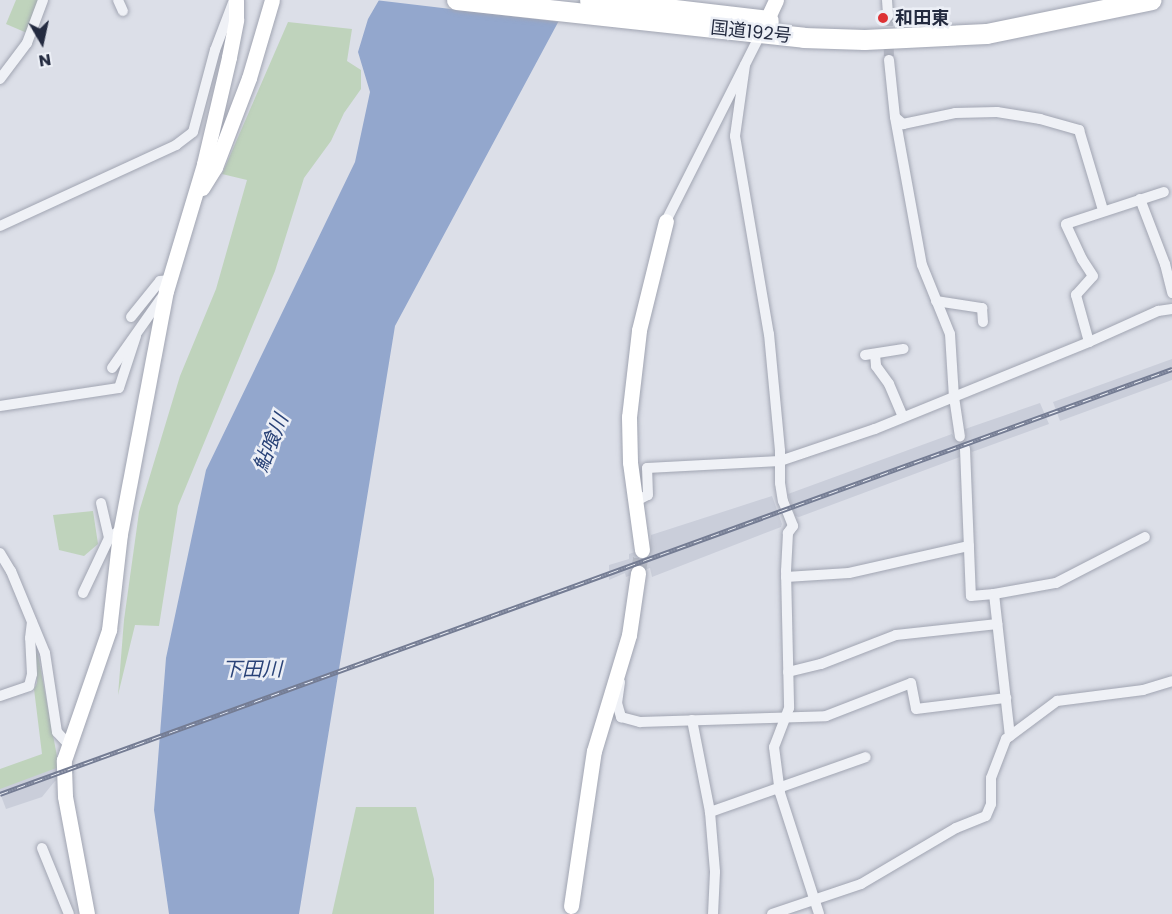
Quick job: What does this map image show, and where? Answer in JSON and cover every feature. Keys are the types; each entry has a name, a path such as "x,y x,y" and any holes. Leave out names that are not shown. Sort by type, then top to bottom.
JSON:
{"highway":[{"name":"国道192号","path":"457,0 755,26 866,28 923,27 1000,20 1044,21 1111,10 1152,0"},
{"name":"国道192号","path":"590,0 755,26"}],"street":[{"path":"2,74 27,44 44,0"},
{"path":"118,0 123,11"},
{"path":"87,914 65,796 64,760 109,630 115,534 168,285 193,203 229,57 236,20 235,0"},
{"path":"0,226 176,145 193,132 214,50 235,0"},
{"path":"193,203 215,167 255,61 272,0"},
{"path":"776,0 755,26 745,65 735,136 769,334 783,501 793,525 788,533 786,578 789,708 774,747 779,786 819,914"},
{"path":"887,0 888,16"},
{"path":"889,60 895,117 922,265 950,334 954,397 960,437"},
{"path":"642,550 630,462 629,417 639,330 666,221 734,81 745,65"},
{"path":"895,117 903,124 955,112 997,112 1040,119 1078,130 1103,210"},
{"path":"1089,342 1076,295 1093,276 1082,260 1066,224 1103,210 1164,192"},
{"path":"1140,199 1165,264 1172,293"},
{"path":"131,316 160,281 168,285"},
{"path":"112,368 136,336 168,285"},
{"path":"936,301 982,308 983,322"},
{"path":"636,501 648,495 647,468 780,461 903,417 1089,342 1158,311 1172,309"},
{"path":"0,406 119,388 136,336"},
{"path":"903,417 889,384 870,354 904,349"},
{"path":"965,449 971,596 1056,583 1145,537"},
{"path":"100,503 115,534"},
{"path":"83,593 115,534"},
{"path":"786,578 849,573 969,546"},
{"path":"0,553 45,652 57,732 70,746"},
{"path":"571,910 594,751 629,635 638,573"},
{"path":"994,594 1010,736"},
{"path":"0,696 30,686 32,621"},
{"path":"788,672 821,664 896,635 998,624"},
{"path":"618,672 621,685 617,703 621,717 640,722 826,716 911,683 916,709 1006,698"},
{"path":"772,914 861,884 956,828 986,816 991,804 991,778 996,759 1010,736 1057,701 1143,690 1172,681"},
{"path":"692,720 710,812 715,872 713,914"},
{"path":"710,812 779,786 866,758"},
{"path":"42,848 69,914"}],"shaded area":[{"path":"1172,359 1172,380 1060,421 1053,402"},
{"path":"1040,403 1049,424 972,452 970,448 965,449 959,452 960,457 799,517 795,516 788,494 952,434 955,439 966,436 965,429"},
{"path":"772,496 781,527 652,577 650,568 626,577 625,573 609,580 609,565 629,559 629,554 650,547 651,535"},
{"path":"72,762 74,773 55,781 42,797 6,809 0,793 0,769 59,767"}],"green space":[{"path":"16,0 42,0 27,33 6,24"},
{"path":"288,22 352,29 347,61 361,70 361,89 344,113 331,141 304,178 275,271 178,506 159,626 135,625 118,695 124,620 139,512 180,376 216,289 247,180 222,174"},
{"path":"93,511 98,544 84,556 59,550 53,515"},
{"path":"35,652 38,655 59,767 0,789 0,769 42,754 34,689 37,683"},
{"path":"356,807 416,807 434,879 434,914 332,914"}],"water":[{"name":"下田川","path":"379,0 570,0 395,326 299,914 169,914 154,810 166,658 206,470 355,162 370,92 358,52 368,19"}],"pier":[{"path":"375,0 573,0 561,22"}],"tunnel":[{"path":"888,16 889,60"},
{"path":"638,573 642,550"}],"railway":[{"path":"0,794 1172,369"}],"place":[{"name":"和田東","path":"883,18"}],"water label":[{"name":"鮎喰川","path":"271,443"}]}
